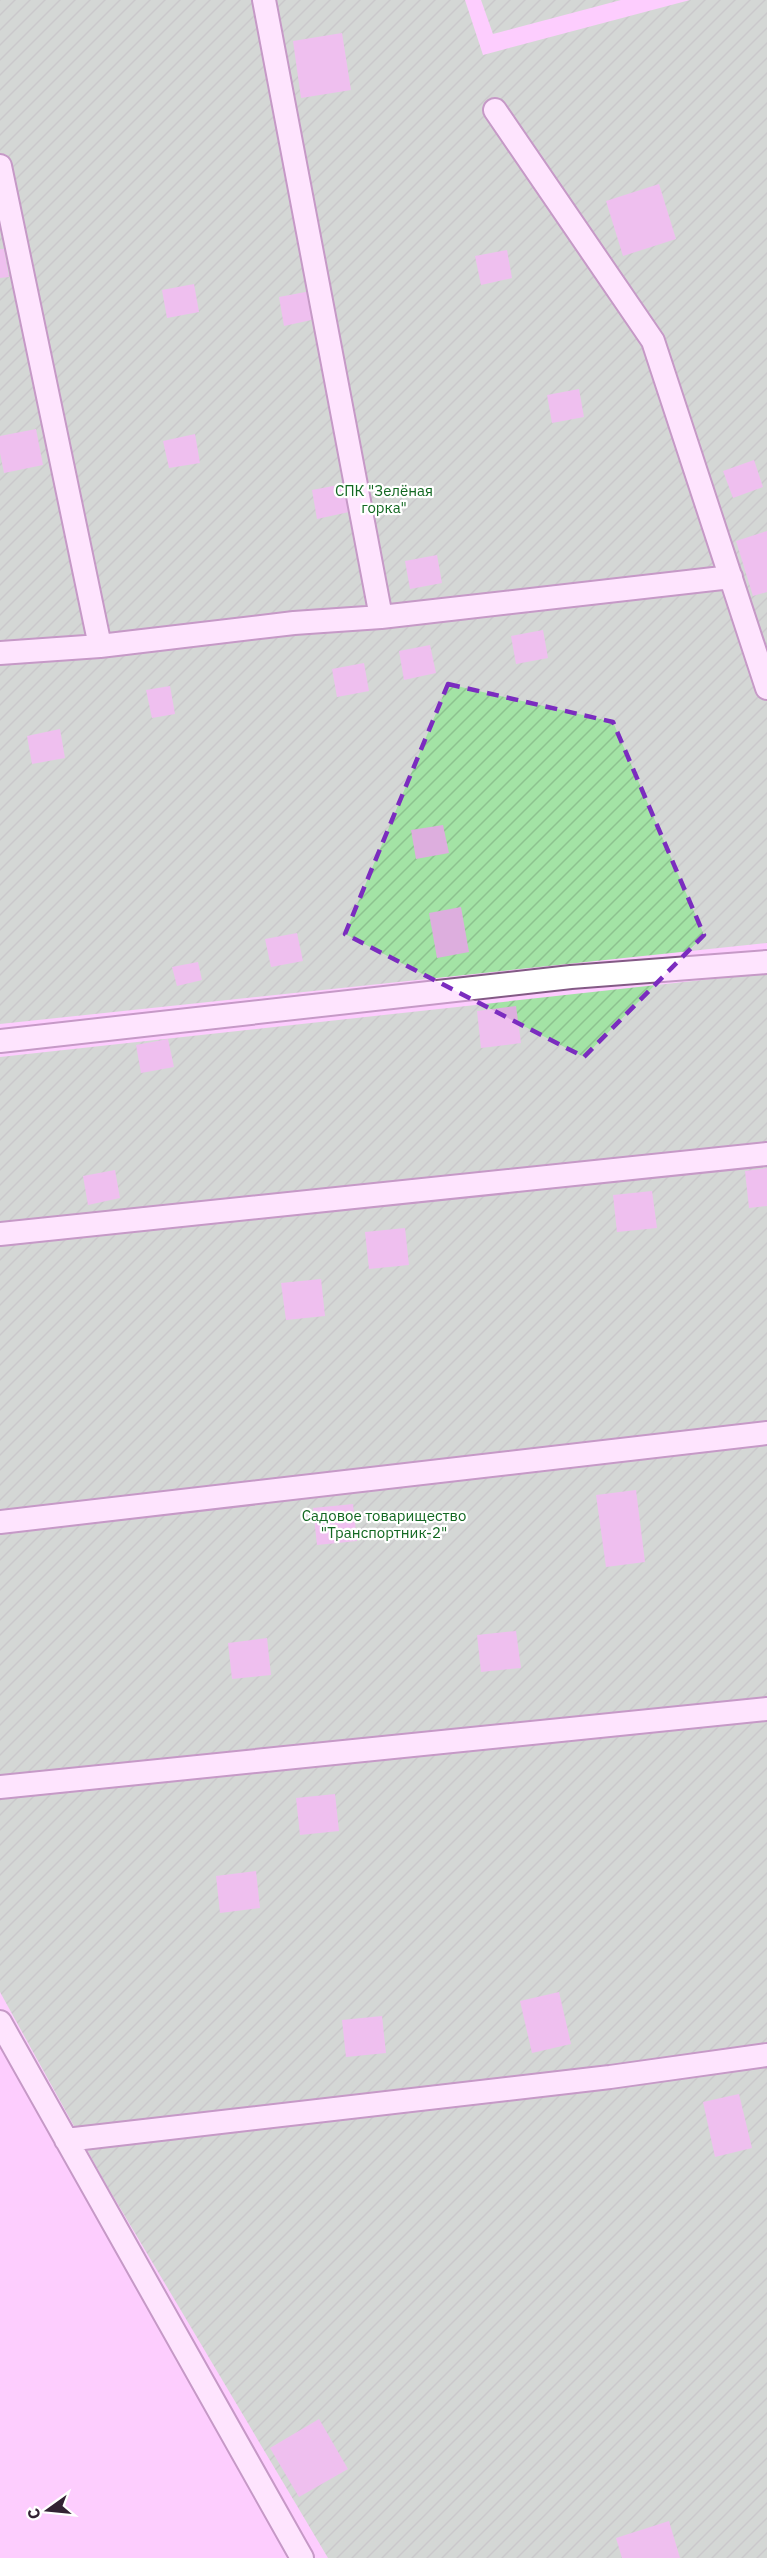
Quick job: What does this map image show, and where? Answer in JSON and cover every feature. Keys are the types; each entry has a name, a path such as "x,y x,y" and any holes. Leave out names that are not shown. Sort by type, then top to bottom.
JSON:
{"lane":[{"path":"264,0 381,617"},
{"path":"495,110 653,341 767,688"},
{"path":"0,166 100,646"},
{"path":"0,653 100,646 294,623 381,617 731,577"},
{"path":"0,1041 571,977 767,962"},
{"path":"0,1234 767,1154"},
{"path":"0,1522 767,1433"},
{"path":"0,1786 767,1709"},
{"path":"0,2022 302,2558"},
{"path":"66,2140 610,2077 767,2055"}],"highlighted area":[{"path":"448,684 613,722 704,935 584,1057 345,934"}],"green space":[{"name":"СПК \"Зелёная горка\"","path":"0,0 465,0 483,55 690,0 767,0 767,943 0,1024"},
{"path":"481,0 621,0 493,34"},
{"name":"Садовое товарищество \"Транспортник-2\"","path":"767,973 767,2558 328,2558 107,2186 0,1992 0,1057"}],"building":[{"path":"342,33 351,90 301,98 293,41"},
{"path":"659,184 676,239 623,256 606,201"},
{"path":"0,249 4,249 9,277 0,278"},
{"path":"507,250 512,278 481,285 475,256"},
{"path":"194,284 199,312 167,318 162,290"},
{"path":"311,291 316,319 284,326 279,297"},
{"path":"579,389 584,417 552,423 547,395"},
{"path":"36,429 43,465 4,473 0,453 0,436"},
{"path":"195,434 200,463 169,468 163,441"},
{"path":"754,460 763,487 733,498 723,471"},
{"path":"344,484 349,512 317,519 312,490"},
{"path":"767,531 767,592 753,596 736,541"},
{"path":"437,555 442,583 410,589 405,561"},
{"path":"543,630 548,658 516,664 511,636"},
{"path":"430,645 436,673 404,680 399,651"},
{"path":"364,663 369,691 337,697 332,669"},
{"path":"170,686 175,714 152,718 146,690"},
{"path":"60,729 65,758 32,764 27,736"},
{"path":"443,825 449,853 416,859 411,830"},
{"path":"461,907 469,952 437,958 429,913"},
{"path":"297,933 303,961 271,967 265,939"},
{"path":"198,962 202,980 177,986 172,967"},
{"path":"516,1006 521,1043 481,1048 477,1011"},
{"path":"168,1039 174,1067 141,1073 136,1045"},
{"path":"767,1168 767,1206 749,1208 745,1171"},
{"path":"115,1170 120,1198 88,1205 83,1176"},
{"path":"652,1191 657,1228 617,1232 613,1195"},
{"path":"405,1228 409,1265 369,1269 365,1232"},
{"path":"321,1279 325,1316 286,1320 281,1283"},
{"path":"636,1490 645,1562 606,1567 596,1495"},
{"path":"353,1504 357,1541 317,1545 313,1508"},
{"path":"516,1631 521,1668 481,1672 477,1635"},
{"path":"267,1638 271,1675 232,1679 228,1643"},
{"path":"335,1794 339,1831 300,1835 296,1798"},
{"path":"256,1871 260,1908 220,1913 216,1876"},
{"path":"559,1992 571,2044 532,2053 520,2001"},
{"path":"382,2016 386,2053 346,2057 342,2020"},
{"path":"739,2094 752,2148 715,2157 703,2102"},
{"path":"319,2419 348,2469 299,2497 270,2448"},
{"path":"669,2521 680,2558 622,2558 616,2538"}]}
